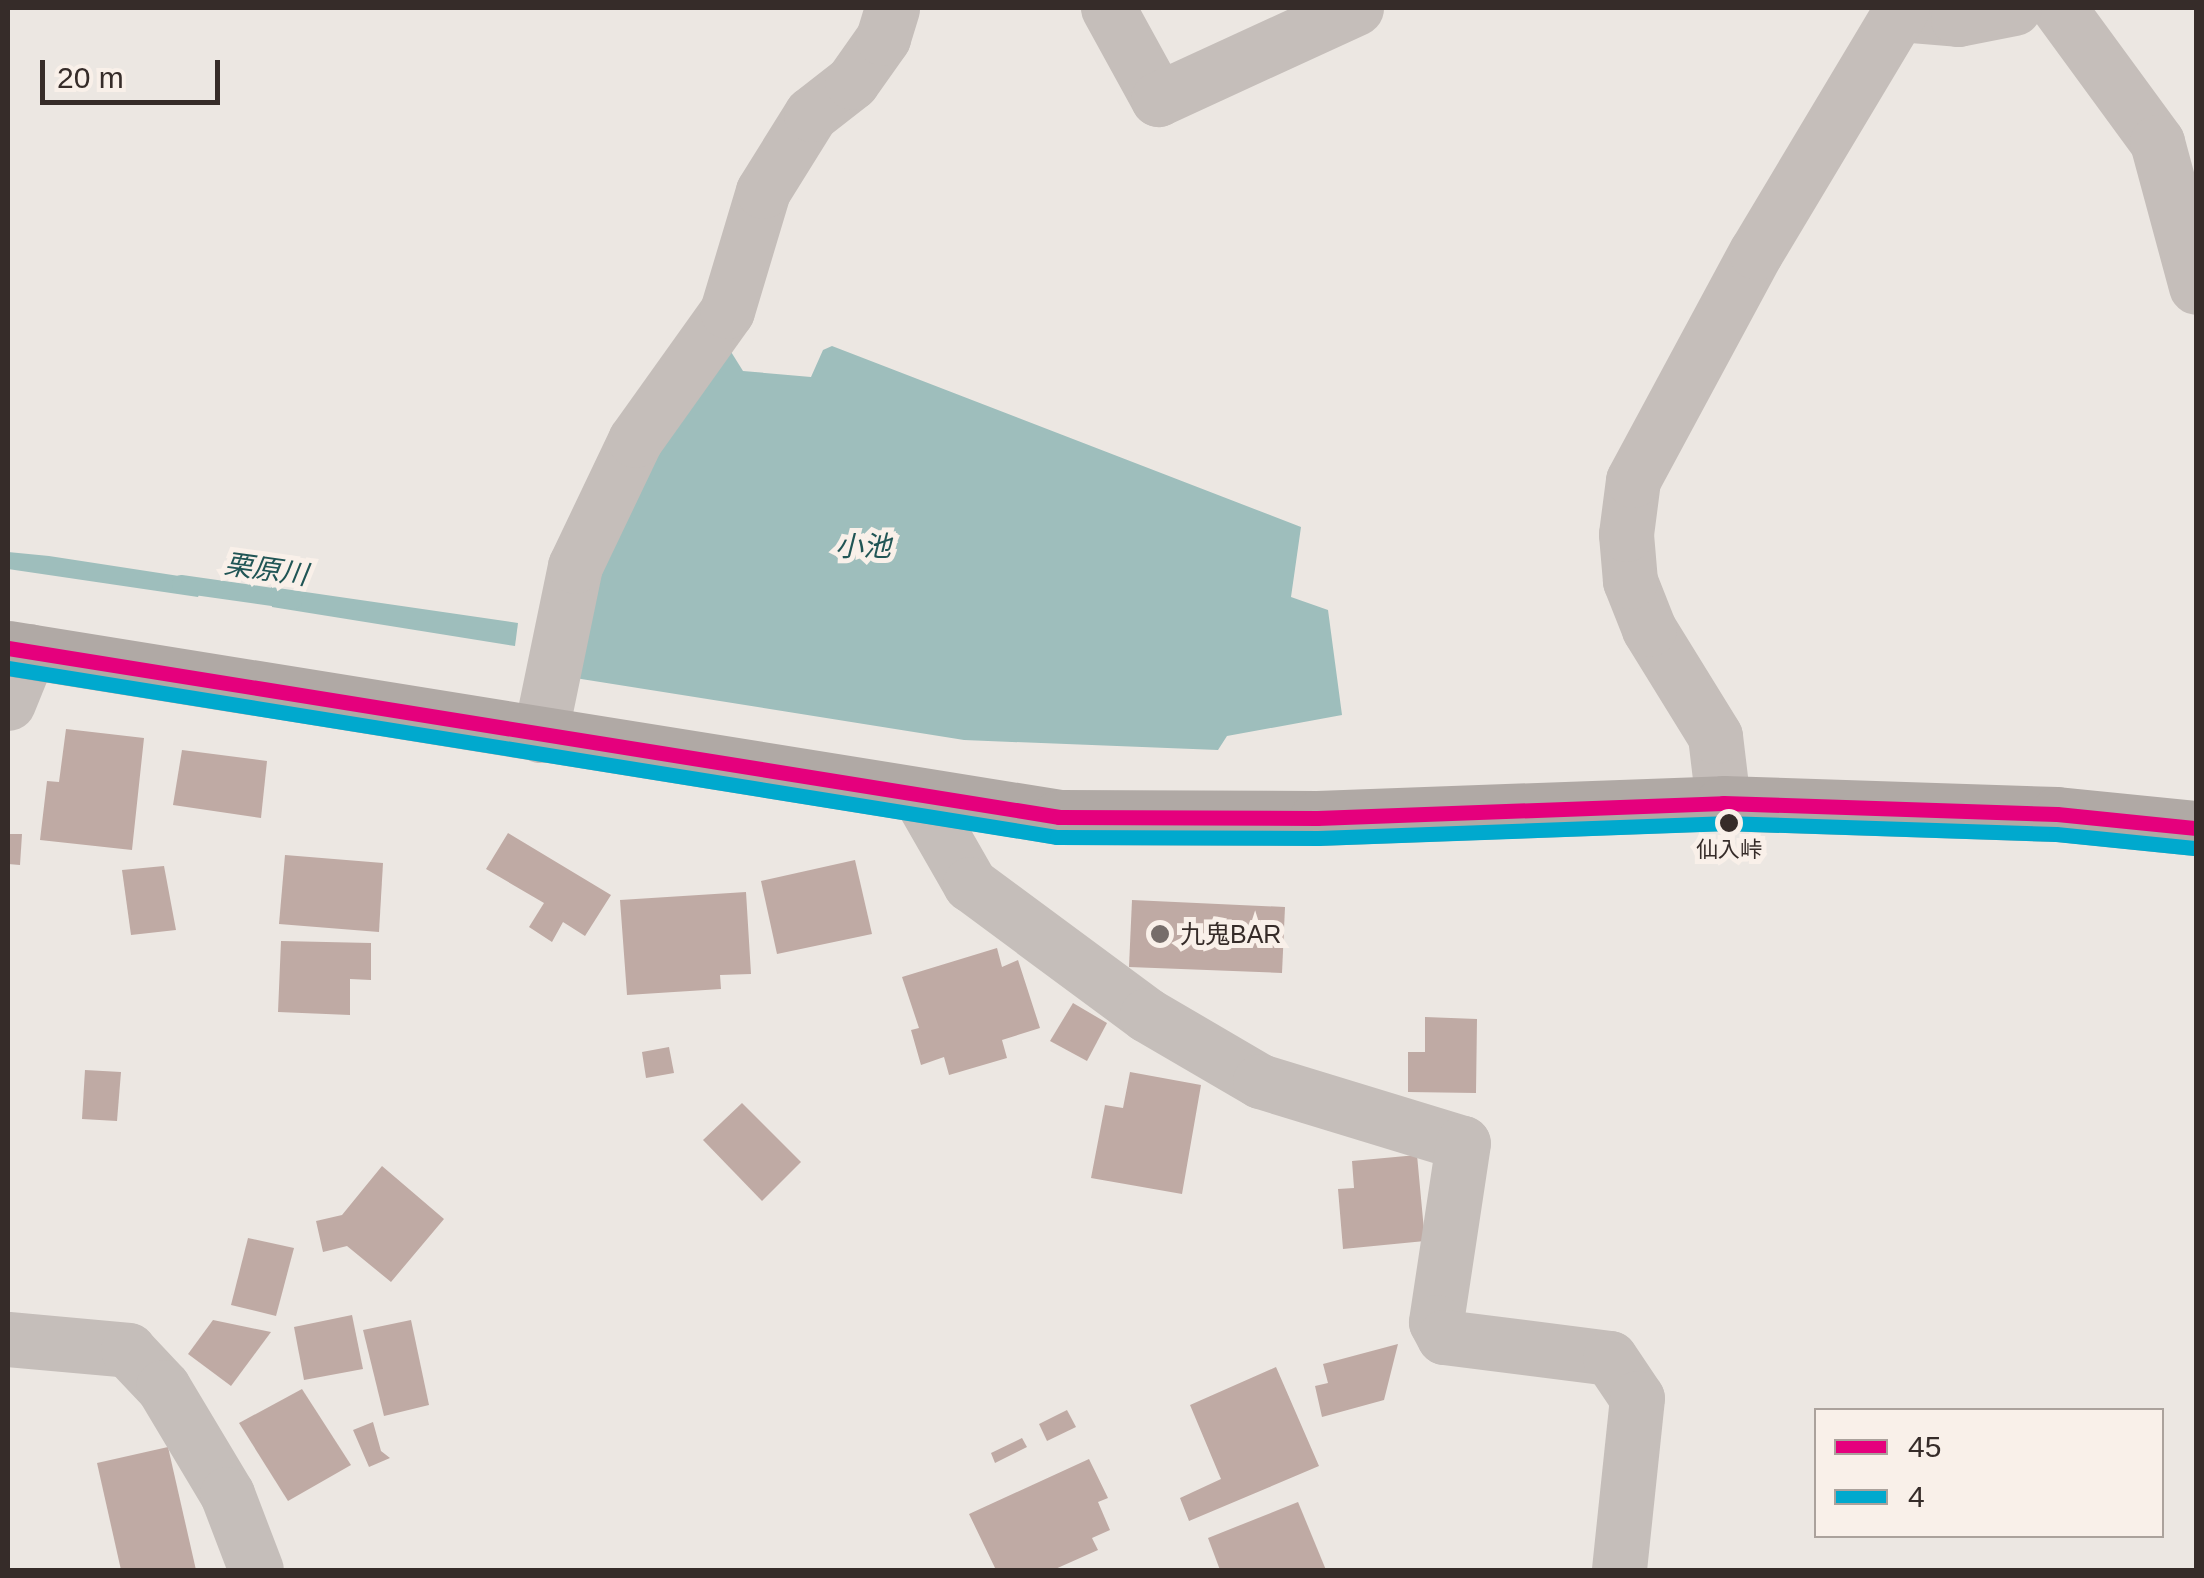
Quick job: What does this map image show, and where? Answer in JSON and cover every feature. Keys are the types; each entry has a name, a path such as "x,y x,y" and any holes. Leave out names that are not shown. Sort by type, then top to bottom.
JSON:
{"highway":[{"path":"18,650 919,796 1099,817 1317,818 1723,803 2056,814 2196,828"}],"street":[{"path":"540,735 575,566 636,440 726,310 763,191 810,114 852,82 882,38 892,8"},
{"path":"1108,8 1158,98 1356,8"},
{"path":"1723,803 1715,736 1649,629 1630,581 1626,534 1633,480 1756,252 1901,11 1958,19 2014,8"},
{"path":"2059,8 2158,142 2196,287"},
{"path":"8,703 18,650"},
{"path":"919,796 970,884 1147,1014 1260,1080 1459,1139 1466,1148 1436,1322 1444,1337 1610,1358 1637,1398 1619,1570"},
{"path":"8,1339 128,1350 163,1387 227,1494 256,1570"}],"water":[{"name":"小池","path":"832,346 1301,527 1291,597 1328,610 1342,715 1227,736 1218,750 964,740 575,678 604,525 728,347 743,371 811,377 823,350"},
{"path":"8,552 205,580 198,597 8,569"},
{"path":"271,587 518,623 515,646 272,607"}],"building":[{"path":"66,729 144,738 132,850 40,840 47,781 59,782"},
{"path":"182,750 267,761 261,818 173,805"},
{"path":"508,833 611,895 585,936 563,922 552,942 529,927 544,903 486,869"},
{"path":"8,834 22,834 20,865 8,864"},
{"path":"285,855 383,863 379,932 279,924"},
{"path":"855,860 872,934 777,954 761,881"},
{"path":"164,866 176,930 131,935 122,870"},
{"path":"746,892 751,974 720,975 721,989 627,995 620,900"},
{"path":"1132,900 1285,907 1282,973 1129,967"},
{"path":"281,941 371,943 371,980 350,979 350,1015 278,1012"},
{"path":"997,948 1002,967 1018,960 1040,1028 1002,1040 1007,1058 949,1075 944,1057 921,1065 911,1030 919,1028 902,977"},
{"path":"1073,1003 1107,1023 1087,1061 1050,1041"},
{"path":"1425,1017 1477,1019 1476,1093 1408,1092 1408,1052 1425,1052"},
{"path":"669,1047 674,1073 646,1078 642,1052"},
{"path":"85,1070 121,1072 117,1121 82,1119"},
{"path":"1130,1072 1201,1085 1182,1194 1091,1178 1105,1105 1123,1108"},
{"path":"742,1103 801,1162 762,1201 703,1140"},
{"path":"1417,1155 1425,1241 1343,1249 1338,1189 1354,1188 1352,1161"},
{"path":"382,1166 444,1219 391,1282 347,1246 323,1252 316,1221 342,1215"},
{"path":"248,1238 294,1248 276,1316 231,1305"},
{"path":"352,1315 363,1369 304,1380 294,1327"},
{"path":"213,1320 271,1332 231,1386 188,1354"},
{"path":"411,1320 429,1405 384,1416 363,1330"},
{"path":"1398,1344 1384,1400 1322,1417 1315,1386 1328,1383 1323,1364"},
{"path":"1276,1367 1319,1466 1189,1521 1180,1498 1221,1479 1190,1405"},
{"path":"302,1389 351,1465 288,1501 239,1423"},
{"path":"1067,1410 1076,1427 1047,1441 1039,1424"},
{"path":"373,1422 381,1451 390,1458 369,1467 353,1430"},
{"path":"1022,1438 1027,1447 995,1463 991,1453"},
{"path":"168,1447 196,1570 121,1570 97,1463"},
{"path":"1089,1459 1108,1498 1098,1502 1110,1530 1092,1538 1098,1550 1053,1570 996,1570 969,1514"},
{"path":"1298,1502 1326,1570 1220,1570 1208,1538"}],"waterway":[{"name":"栗原川","path":"181,584 294,600"}],"transit line":[{"name":"45","path":"8,648 1059,817 1317,818 1723,803 2057,814 2196,828"},
{"name":"4","path":"8,668 1057,837 1318,838 1723,823 2056,834 2194,848"}],"place":[{"name":"仙入峠","path":"1729,823"},
{"name":"九鬼BAR","path":"1160,934"}]}
